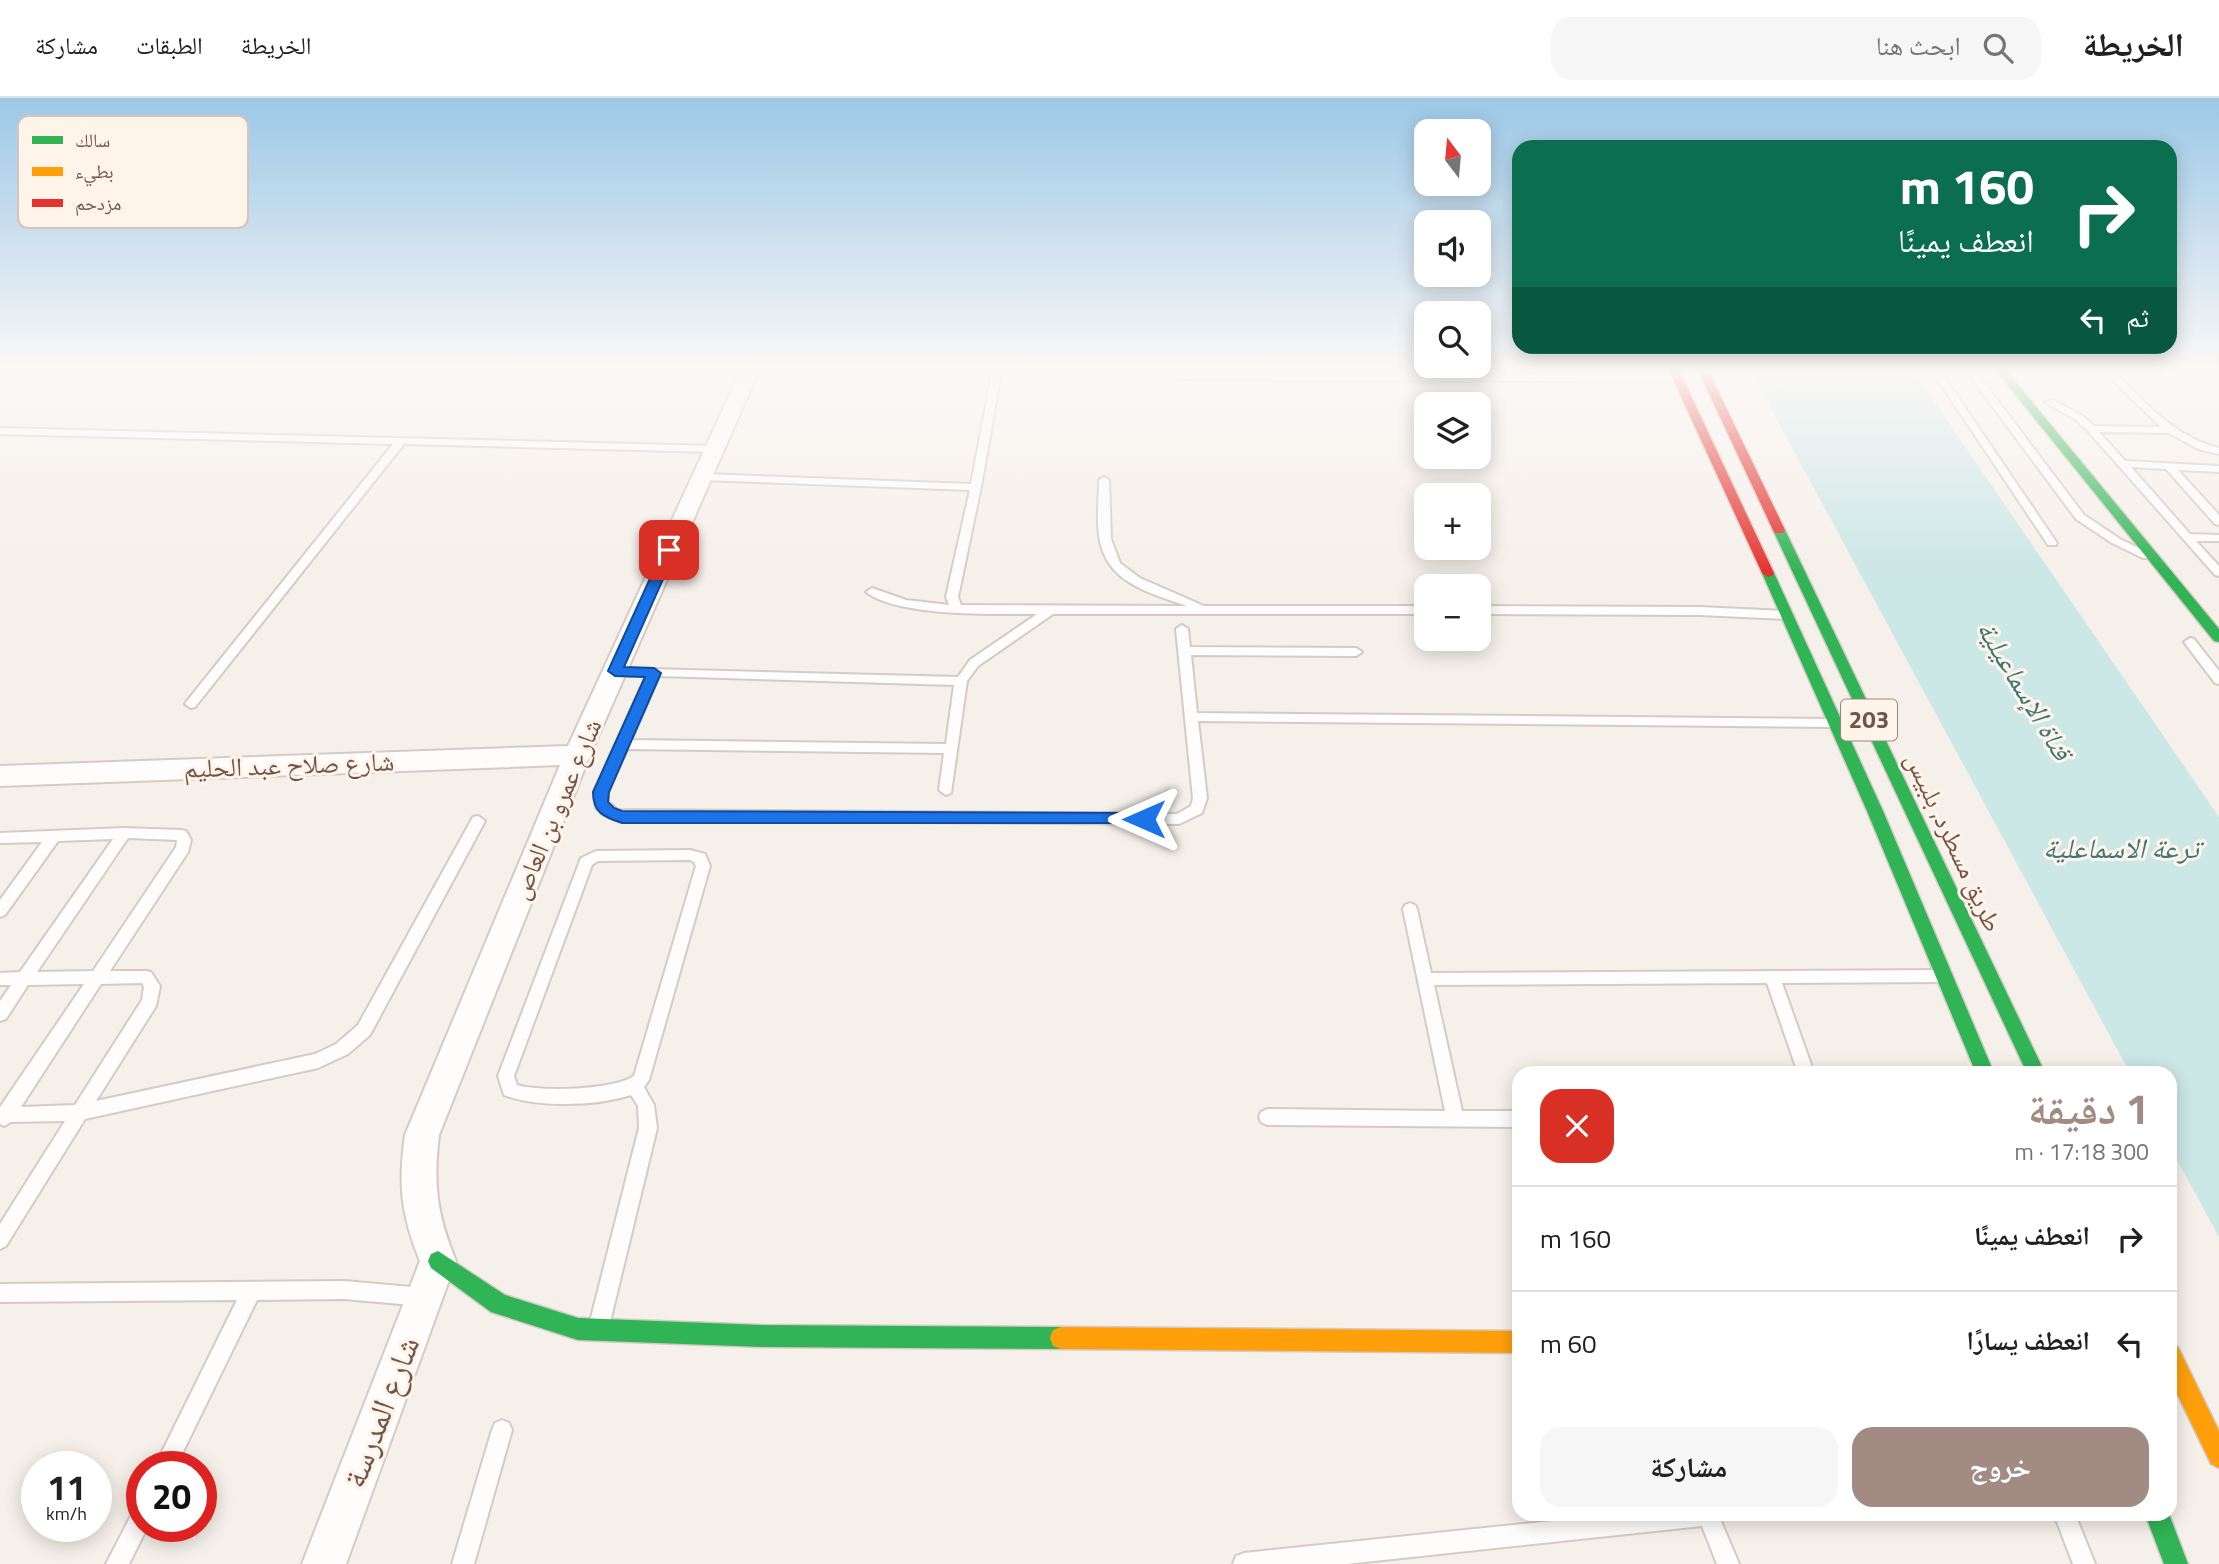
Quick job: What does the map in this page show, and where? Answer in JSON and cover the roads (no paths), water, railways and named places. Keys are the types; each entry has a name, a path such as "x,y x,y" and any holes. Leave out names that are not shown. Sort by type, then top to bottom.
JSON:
{"main road":[{"name":"203","path":"1705,436 1946,976 1982,1066"},
{"name":"طريق مسطرد, بلبيس","path":"1734,436 2033,1066"},
{"path":"2054,436 2219,638"},
{"path":"2079,436 2145,515"},
{"path":"438,1261 499,1304 578,1329 597,1331 762,1336 1512,1342"},
{"path":"2177,1369 2219,1456"},
{"path":"2160,1521 2176,1564"}],"street":[{"name":"شارع عمرو بن العاص","path":"438,1261 419,1211 415,1179 422,1135 577,755 721,436"},
{"name":"شارع صلاح عبد الحليم","path":"0,776 577,755"},
{"name":"شارع المدرسة","path":"324,1564 438,1261"}],"lane":[{"path":"217,436 715,449"},
{"path":"964,610 956,607 952,597 985,436"},
{"path":"1980,436 2052,543"},
{"path":"2019,436 2080,517 2116,541 2155,559"},
{"path":"2098,436 2219,573"},
{"path":"2180,436 2191,444 2219,452"},
{"path":"191,704 401,441"},
{"path":"2124,464 2217,471"},
{"path":"2169,466 2219,522"},
{"path":"702,477 976,487"},
{"path":"1104,480 1107,547 1112,562 1134,580 1207,610"},
{"path":"2188,537 2219,538"},
{"path":"872,592 904,603 964,610 1414,610"},
{"path":"946,790 961,681 974,663 1050,610"},
{"path":"1491,610 1700,611 1787,615"},
{"path":"654,673 600,798 604,808 622,817 1172,819 1187,817 1198,809 1200,803 1182,629"},
{"path":"2190,642 2219,680"},
{"path":"1185,651 1356,652"},
{"path":"615,671 961,681"},
{"path":"1192,717 1834,723"},
{"path":"622,744 951,749"},
{"path":"2,1118 78,1113 318,1061 342,1049 364,1030 478,821"},
{"path":"0,838 124,833 181,835 184,840 183,848 99,978 2,1118"},
{"path":"0,1014 124,833"},
{"path":"0,911 54,836"},
{"path":"602,856 696,856 700,858 703,866 645,1073 635,1087 618,1093 521,1094 510,1090 506,1081 586,862 602,856"},
{"path":"1410,909 1455,1118"},
{"path":"1772,976 1804,1066"},
{"path":"1425,979 1946,976"},
{"path":"0,979 146,977 152,986 150,1001 0,1240"},
{"path":"597,1331 648,1128 646,1105 635,1087"},
{"path":"1267,1117 1512,1119"},
{"path":"172,1451 252,1290"},
{"path":"0,1293 344,1290 424,1297"},
{"path":"463,1564 502,1430"},
{"path":"1244,1564 1650,1521"},
{"path":"1710,1521 1728,1564"},
{"path":"2068,1521 2084,1564"},
{"path":"117,1564 128,1542"}],"water":[{"name":"ترعة الاسماعلية","path":"1786,436 1958,436 2219,817 2219,1237 2177,1160 2177,1066 2126,1066"}],"water label":[{"name":"قناة الإسماعيلية","path":"2025,690"}]}
